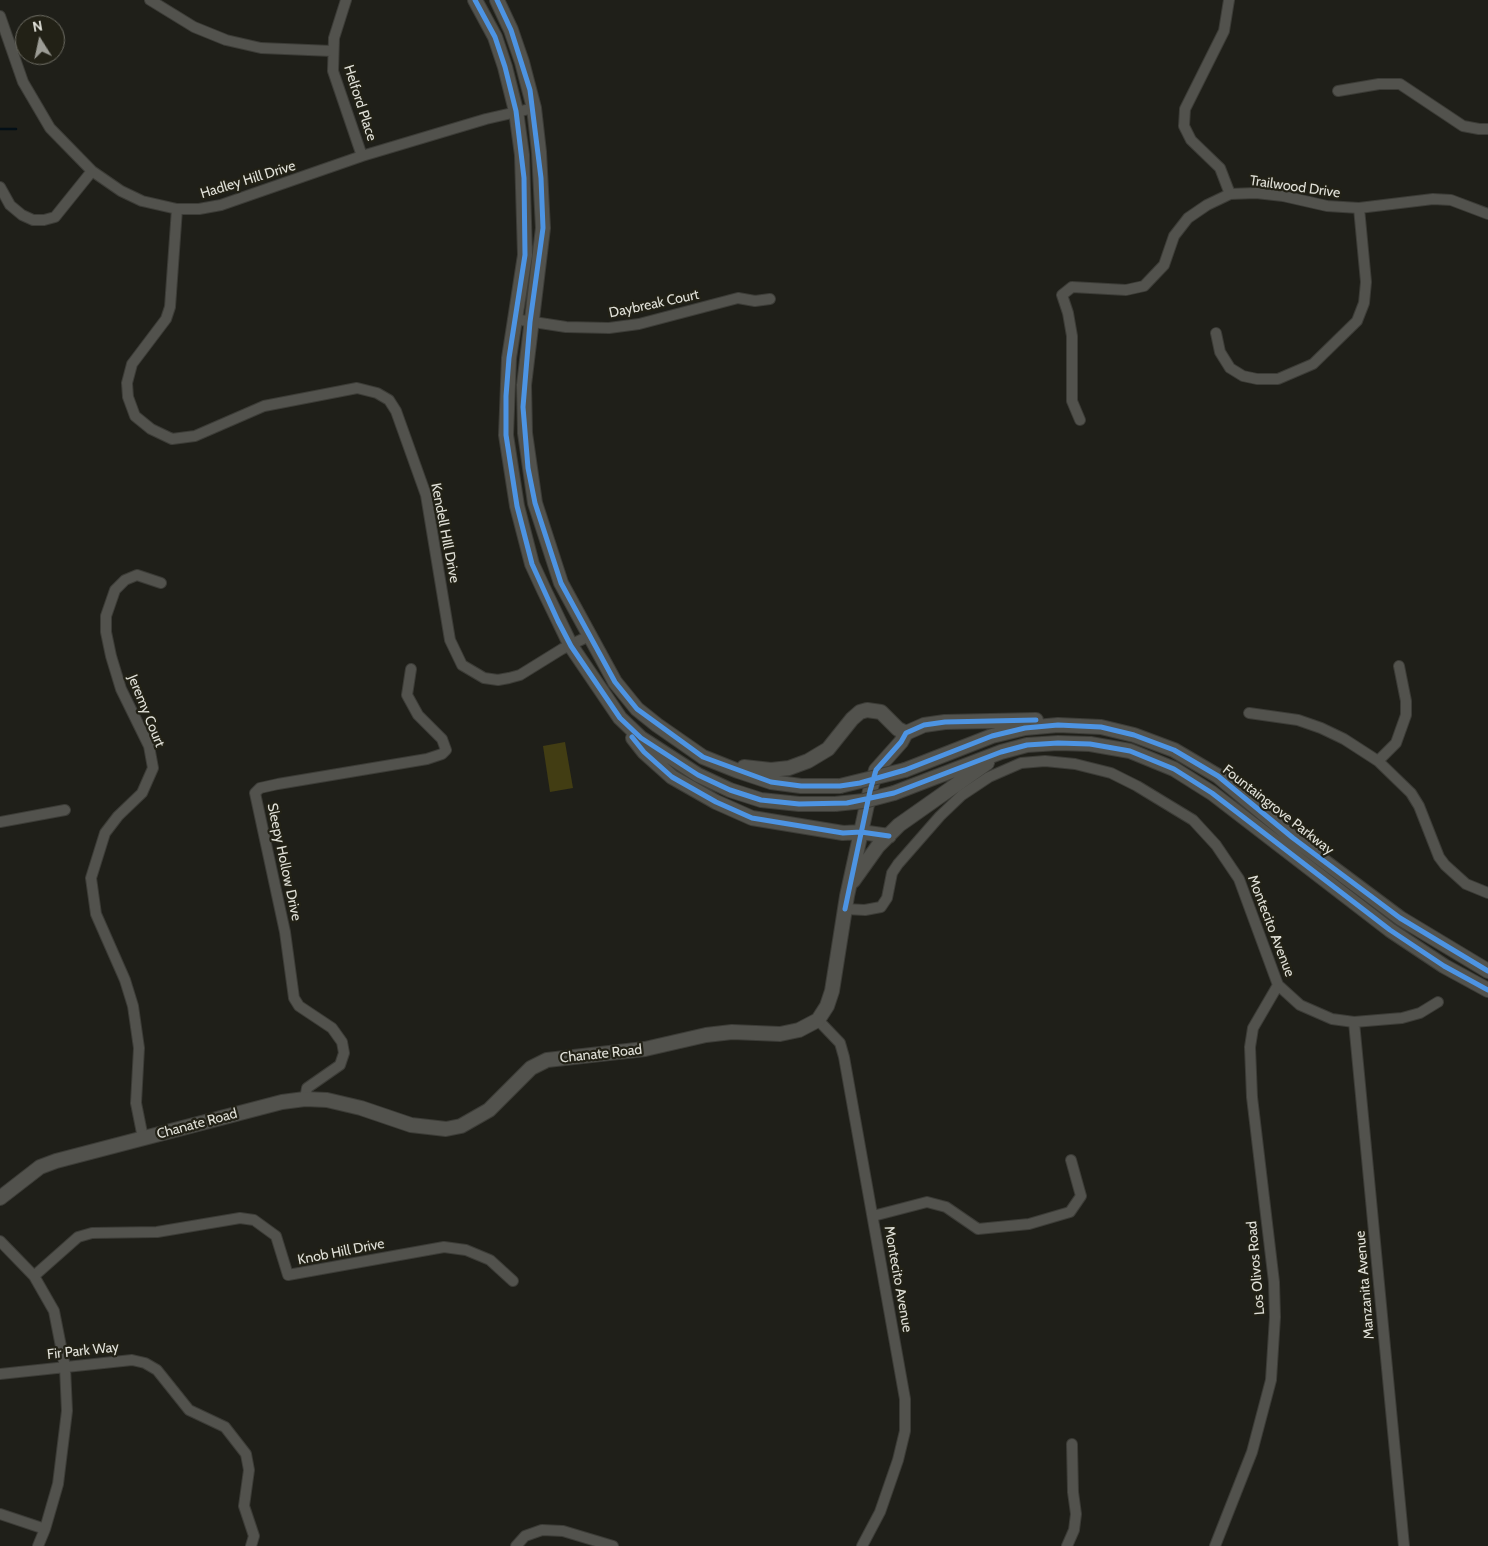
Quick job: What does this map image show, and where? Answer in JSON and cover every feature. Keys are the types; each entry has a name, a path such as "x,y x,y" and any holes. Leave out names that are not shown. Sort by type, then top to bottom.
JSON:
{"main road":[{"name":"Fountaingrove Parkway","path":"476,0 495,37 516,111 524,178 525,255 514,320 506,396 506,435 516,506 532,564 570,646 620,718 640,738 698,776 730,790 762,800 799,804 836,804 864,801 894,793 1001,752 1027,745 1058,743 1090,744 1130,751 1174,769 1212,793 1390,930 1444,966 1488,990"},
{"name":"Fountaingrove Parkway","path":"497,0 512,30 534,108 540,152 543,228 530,322 523,407 528,468 535,502 561,583 615,682 637,709 703,756 771,782 801,786 840,786 905,770 992,736 1025,728 1058,724 1101,727 1134,735 1174,750 1218,776 1293,838 1400,918 1488,970"},
{"path":"703,756 741,767 772,770 789,768 828,749 852,719 860,712 867,710 881,712 898,729 906,733"},
{"path":"620,718 644,752 672,777 716,802 752,818 843,834 861,832 889,836"},
{"path":"818,1020 827,1006 832,991 849,886 876,770 901,742 906,733 924,725 994,720 1054,720 1083,726"},
{"path":"849,886 878,846 906,820 992,760 1027,745"},
{"name":"Chanate Road","path":"0,1198 40,1167 78,1154 245,1111 305,1099 346,1104 412,1125 446,1128 461,1126 489,1110 531,1068 547,1060 645,1049 706,1035 732,1032 761,1035 790,1033 818,1020"}],"street":[{"path":"150,0 194,27 226,40 261,48 332,51"},
{"name":"Helford Place","path":"346,0 336,26 332,51 333,71 362,156"},
{"path":"1230,0 1224,31 1185,109 1184,126 1191,140 1220,168 1230,194"},
{"name":"Hadley Hill Drive","path":"0,16 23,82 50,128 92,171 121,191 142,202 177,209 199,209 221,205 362,156 516,111 534,108"},
{"path":"1338,91 1379,84 1400,84 1463,126 1488,129"},
{"path":"0,187 10,205 22,215 44,220 55,217 92,171"},
{"name":"Trailwood Drive","path":"1080,420 1072,401 1072,336 1068,313 1062,295 1072,286 1126,290 1144,286 1164,265 1174,236 1188,218 1207,205 1230,194 1256,193 1283,196 1327,206 1359,208 1433,199 1451,200 1488,214"},
{"path":"1216,333 1220,352 1230,368 1243,376 1257,379 1278,379 1313,364 1358,321 1364,303 1366,282 1359,208"},
{"name":"Kendell HIll Drive","path":"177,209 170,307 166,319 132,364 127,383 128,397 134,416 151,429 172,438 195,436 264,406 357,388 378,393 389,400 396,411 426,495 450,640 462,665 484,678 498,680 509,678 520,675 589,636"},
{"name":"Daybreak Court","path":"514,320 566,327 609,328 640,324 738,298 755,302 770,299"},
{"name":"Jeremy Court","path":"143,1138 136,1103 139,1048 133,1006 125,980 96,914 91,878 105,833 118,816 142,792 153,768 148,746 138,720 121,689 110,656 106,632 108,609 115,590 125,580 137,575 161,583"},
{"path":"1378,761 1396,743 1406,715 1406,700 1399,666"},
{"name":"Sleepy Hollow Drive","path":"305,1099 307,1088 340,1064 344,1053 342,1042 332,1028 299,1006 294,998 285,932 255,793 260,788 278,784 442,754 446,750 442,739 418,715 407,695 411,669"},
{"path":"1249,713 1298,720 1321,728 1344,739 1378,761 1411,793 1419,806 1439,857 1445,865 1466,884 1488,893"},
{"name":"Montecito Avenue","path":"846,909 865,910 881,907 887,898 892,873 898,864 940,816 962,795 989,777 1021,763 1045,761 1076,764 1111,773 1137,786 1193,820 1205,832 1239,879 1278,985 1300,1004 1315,1013 1332,1019 1354,1022 1402,1018 1420,1013 1438,1002"},
{"path":"0,822 65,810"},
{"name":"Los Olivos Road","path":"1215,1546 1252,1452 1271,1380 1274,1282 1252,1097 1250,1047 1253,1028 1278,985"},
{"name":"Montecito Avenue","path":"818,1020 840,1044 905,1399 904,1431 895,1468 880,1512 862,1546"},
{"name":"Manzanita Avenue","path":"1354,1022 1404,1546"},
{"path":"872,1216 926,1202 946,1207 978,1229 1029,1224 1070,1212 1081,1196 1072,1160"},
{"name":"Knob Hill Drive","path":"34,1276 78,1237 92,1233 158,1232 240,1218 254,1220 276,1236 288,1275 444,1247 466,1250 490,1260 512,1281"},
{"path":"0,1241 34,1276 54,1311 66,1367 67,1412 61,1466 58,1484 38,1546"},
{"name":"Fir Park Way","path":"0,1374 126,1360 145,1363 157,1370 189,1410 225,1427 246,1454 249,1470 244,1506 254,1536 251,1546"},
{"path":"1067,1546 1074,1530 1076,1514 1073,1492 1072,1444"},
{"path":"0,1514 45,1529"},
{"path":"516,1546 525,1536 542,1530 563,1530 613,1546"}],"shaded area":[{"path":"565,742 573,788 550,792 543,746"}],"waterway":[{"path":"0,129 16,129"}],"cycle path":[{"path":"475,0 495,37 505,67 516,111 524,178 525,255 509,358 506,396 506,435 517,506 532,564 558,621 571,646 620,718 641,738 698,775 730,790 761,800 799,804 847,803 894,793 1001,752 1027,745 1058,743 1090,744 1130,751 1174,769 1212,793 1390,930 1444,966 1488,990"},
{"path":"497,0 511,30 530,90 541,178 543,228 530,322 523,407 528,468 535,503 561,583 615,682 637,709 703,757 771,782 801,786 840,786 860,783 905,770 992,736 1025,728 1058,725 1101,727 1134,735 1174,750 1218,776 1293,838 1400,918 1488,971"},
{"path":"845,909 876,770 901,742 906,733 924,725 945,722 1036,720"},
{"path":"632,737 644,752 672,777 716,802 752,818 843,833 861,832 889,836"}]}
